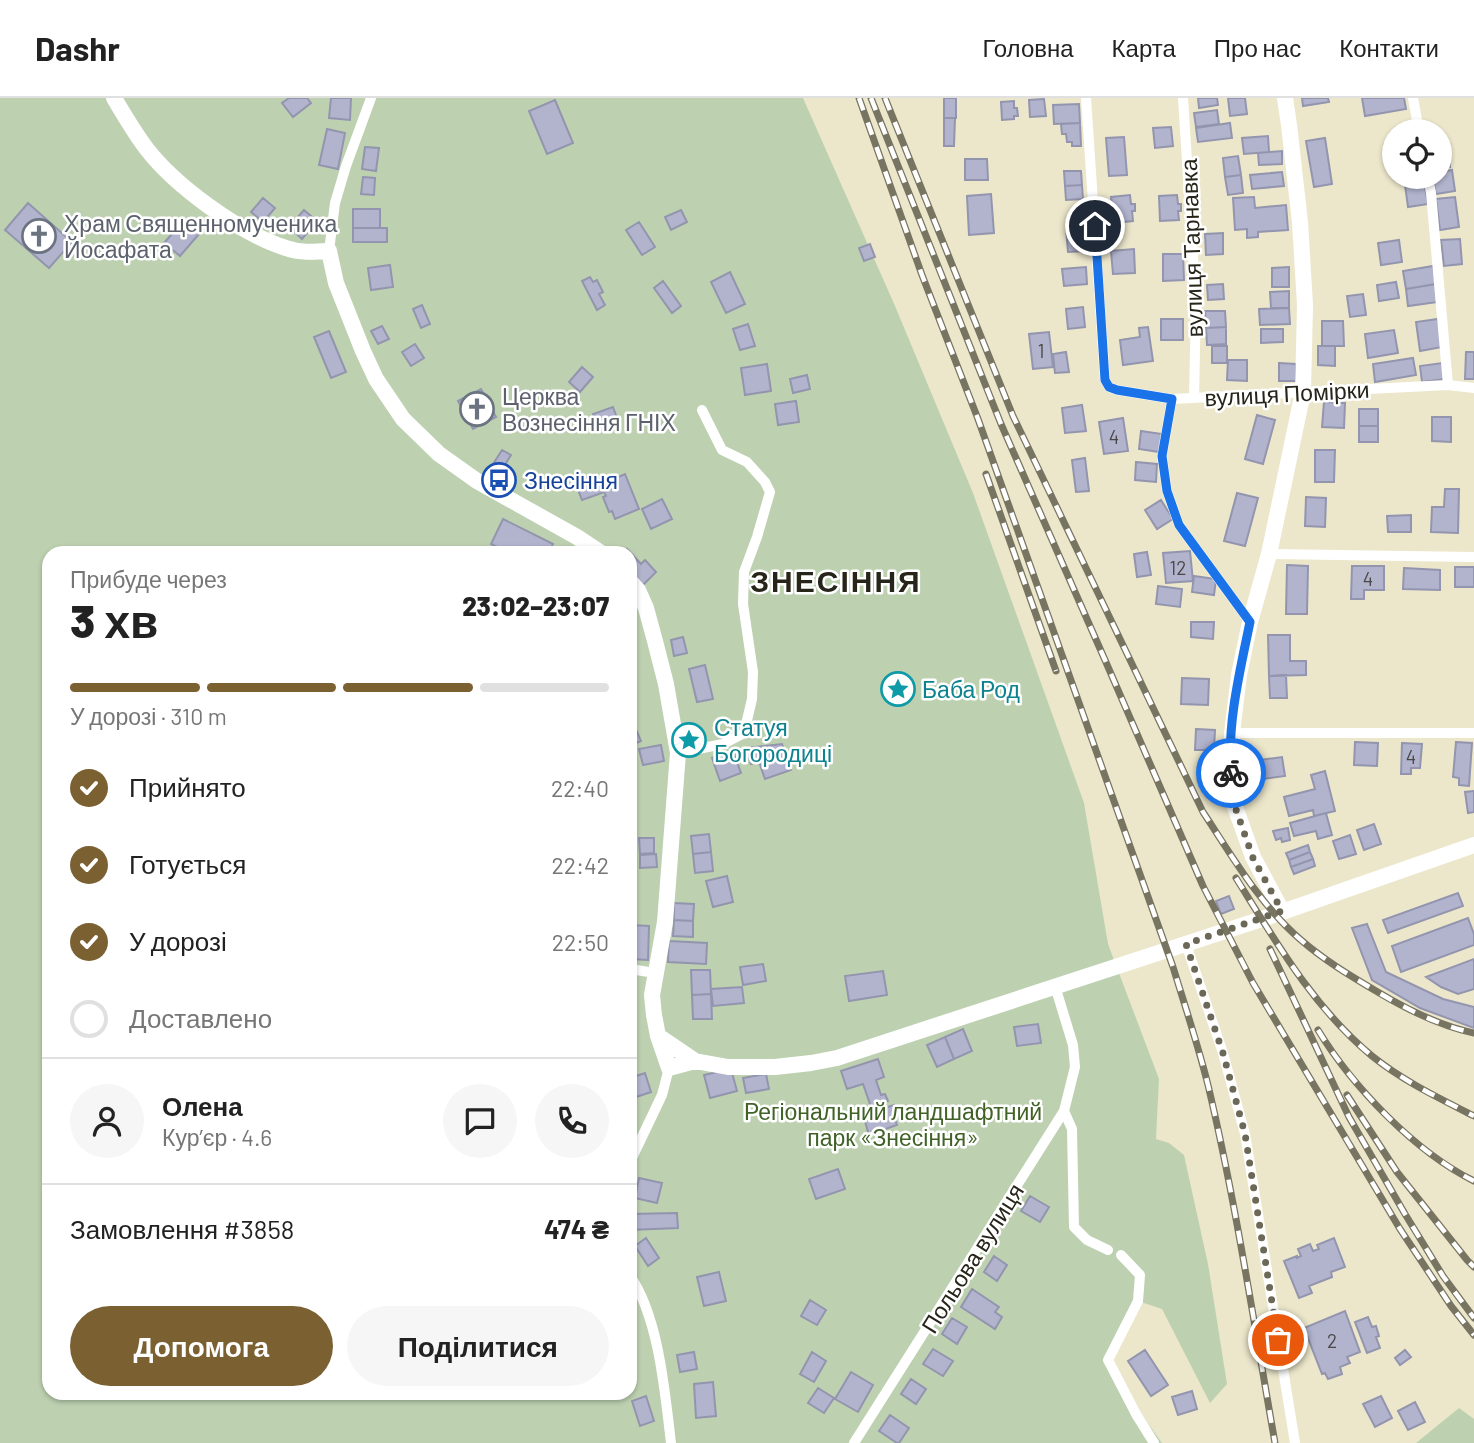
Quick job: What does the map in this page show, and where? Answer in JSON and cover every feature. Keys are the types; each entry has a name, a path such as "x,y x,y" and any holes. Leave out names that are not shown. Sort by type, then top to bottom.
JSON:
{"street":[{"path":"114,98 148,150 185,188 257,237 308,253 329,251"},
{"path":"371,98 335,204 329,251 335,283 376,379 403,419 439,454 477,481 590,546"},
{"name":"вулиця Помірки","path":"1086,98 1105,380 1109,387 1172,399 1448,385 1474,387"},
{"name":"вулиця Тарнавка","path":"1183,98 1196,304 1194,397"},
{"path":"1282,911 1253,858 1233,801 1231,733 1250,622 1269,554 1303,392 1306,305 1300,222 1285,98"},
{"path":"1413,98 1417,119"},
{"path":"1430,189 1448,385"},
{"path":"1172,399 1162,456 1167,491 1179,525 1250,622"},
{"path":"678,753 723,744 744,733 752,699 753,672 743,604 744,572 770,492 765,482 747,462 722,450 702,410"},
{"path":"1269,554 1474,557"},
{"path":"637,589 666,684 678,753 665,922 652,995 653,1014 668,1068 662,1095 637,1147"},
{"path":"1231,733 1474,733"},
{"path":"658,1035 695,1061 728,1067 775,1067 837,1058 1186,944 1474,845"},
{"path":"1186,944 1223,1053 1245,1134 1295,1443"},
{"path":"637,970 655,973"},
{"name":"Польова вулиця","path":"854,1443 1064,1111 1075,1067 1073,1045 1055,986"},
{"path":"668,1068 695,1061"},
{"path":"1064,1111 1072,1129 1074,1227 1087,1240 1108,1250"},
{"path":"1121,1255 1140,1275 1138,1301 1108,1360 1154,1443"},
{"path":"637,1286 649,1314 665,1392 671,1443"}],"green space":[{"name":"Регіональний ландшафтний парк «Знесіння»","path":"0,98 803,98 895,306 973,493 1084,803 1108,944 1159,1079 1156,1139 1169,1143 1184,1155 1208,1264 1227,1384 1210,1403 1162,1309 1138,1301 1108,1367 1162,1443 0,1443"},
{"path":"1459,1408 1474,1419 1474,1443 1416,1443"}],"building":[{"path":"289,98 307,98 311,103 293,117 282,103"},
{"path":"331,98 351,98 350,120 329,118"},
{"path":"944,98 956,98 956,118 944,118"},
{"path":"1198,98 1217,98 1218,105 1199,108"},
{"path":"1228,98 1245,98 1247,114 1230,116"},
{"path":"1302,98 1328,98 1329,102 1303,106"},
{"path":"1362,98 1404,98 1406,109 1365,116"},
{"path":"1044,99 1046,116 1030,117 1029,100"},
{"path":"555,100 573,143 547,154 529,111"},
{"path":"1014,101 1018,116 1002,120 1001,102"},
{"path":"1079,104 1080,123 1054,124 1053,105"},
{"path":"1217,110 1219,124 1196,127 1194,113"},
{"path":"944,118 955,118 954,146 944,146"},
{"path":"1080,123 1081,146 1072,146 1072,142 1067,142 1066,134 1062,134 1061,124"},
{"path":"1230,123 1232,138 1198,142 1196,128"},
{"path":"1171,127 1173,146 1155,148 1153,128"},
{"path":"327,129 345,133 338,169 319,165"},
{"path":"1268,136 1269,152 1244,154 1242,138"},
{"path":"1124,137 1127,175 1109,176 1106,138"},
{"path":"1325,138 1332,184 1314,187 1306,141"},
{"path":"365,147 379,148 376,171 362,169"},
{"path":"1282,151 1282,164 1259,165 1258,153"},
{"path":"1238,156 1241,175 1225,177 1223,158"},
{"path":"965,159 987,159 988,180 965,180"},
{"path":"1452,170 1455,191 1436,194 1435,189 1452,189"},
{"path":"1064,171 1081,171 1082,185 1065,186"},
{"path":"1282,172 1284,186 1252,189 1250,175"},
{"path":"1241,175 1243,193 1228,195 1225,177"},
{"path":"363,177 375,178 374,195 361,194"},
{"path":"1082,185 1083,199 1066,200 1065,186"},
{"path":"1406,189 1425,189 1428,204 1408,207"},
{"path":"991,194 994,233 969,235 967,196"},
{"path":"1130,195 1131,204 1135,204 1135,211 1132,211 1133,221 1114,223 1111,197"},
{"path":"1177,195 1178,204 1181,204 1181,211 1178,211 1179,220 1160,221 1159,196"},
{"path":"1254,197 1255,208 1286,205 1288,230 1258,232 1258,237 1247,238 1247,229 1235,230 1233,198"},
{"path":"1455,197 1459,227 1440,230 1436,199"},
{"path":"263,198 275,208 263,222 251,212"},
{"name":"Храм Священномученика Йосафата","path":"28,203 72,242 49,268 5,230"},
{"path":"353,209 380,209 380,228 353,228"},
{"path":"304,210 317,221 302,239 289,227"},
{"path":"681,210 687,222 671,230 665,217"},
{"path":"184,220 199,234 180,256 164,243"},
{"path":"639,222 655,247 642,255 626,230"},
{"path":"1084,225 1086,251 1068,252 1066,227"},
{"path":"353,228 387,228 387,242 353,242"},
{"path":"1223,233 1223,254 1206,255 1205,234"},
{"path":"1460,239 1462,264 1444,266 1441,240"},
{"path":"1399,240 1402,262 1381,265 1378,243"},
{"path":"870,244 875,257 864,261 859,248"},
{"path":"1134,249 1135,273 1113,274 1111,251"},
{"path":"1163,254 1183,254 1184,280 1163,281"},
{"path":"390,265 393,287 371,290 368,268"},
{"path":"1433,266 1436,284 1406,289 1403,271"},
{"path":"1086,267 1087,284 1064,286 1062,269"},
{"path":"1289,267 1289,287 1272,287 1272,268"},
{"path":"730,272 745,304 726,313 711,282"},
{"path":"590,277 593,282 597,280 603,292 599,294 605,305 597,310 582,281"},
{"path":"663,281 681,306 672,313 654,288"},
{"path":"1396,282 1399,298 1379,301 1377,285"},
{"path":"1223,284 1224,299 1208,300 1207,285"},
{"path":"1436,284 1438,302 1408,306 1406,289"},
{"path":"1289,291 1289,308 1271,308 1270,292"},
{"path":"1363,294 1366,315 1350,317 1347,296"},
{"path":"422,305 430,324 421,328 413,309"},
{"path":"1083,307 1085,327 1068,329 1066,309"},
{"path":"1289,308 1290,324 1260,325 1259,309"},
{"path":"1205,311 1225,311 1226,327 1206,328"},
{"path":"1161,319 1183,319 1183,340 1161,340"},
{"path":"1438,319 1442,347 1420,351 1416,322"},
{"path":"1322,321 1343,321 1344,346 1322,346"},
{"path":"748,324 755,346 740,350 733,329"},
{"path":"382,326 389,339 378,344 371,331"},
{"path":"1148,327 1153,361 1123,365 1120,340 1140,337 1139,328"},
{"path":"1226,327 1226,344 1207,345 1206,328"},
{"path":"1261,329 1283,329 1283,342 1261,343"},
{"path":"1394,330 1398,353 1368,358 1365,334"},
{"path":"329,331 346,372 331,378 314,337"},
{"path":"1049,332 1053,367 1033,369 1029,334"},
{"path":"415,344 424,358 411,366 402,352"},
{"path":"1212,346 1227,346 1227,363 1212,363"},
{"path":"1318,346 1335,346 1335,366 1318,365"},
{"path":"1066,352 1069,372 1055,373 1053,354"},
{"path":"1466,352 1474,352 1474,379 1465,379"},
{"path":"1413,358 1416,375 1375,382 1373,364"},
{"path":"1228,360 1247,360 1247,381 1227,380"},
{"path":"1279,363 1296,364 1296,381 1279,381"},
{"path":"1442,363 1445,379 1422,382 1420,366"},
{"path":"767,364 771,391 745,395 741,368"},
{"path":"582,367 593,377 580,392 569,382"},
{"path":"807,375 810,389 793,393 790,379"},
{"name":"Церква Вознесіння ГНІХ","path":"481,389 496,417 473,429 458,401"},
{"path":"796,401 799,422 778,425 775,404"},
{"path":"1324,402 1345,403 1344,428 1322,427"},
{"path":"1082,405 1086,431 1065,433 1062,408"},
{"path":"613,407 617,418 597,425 593,414"},
{"path":"1359,409 1378,409 1378,426 1359,426"},
{"path":"1257,415 1275,420 1263,464 1245,459"},
{"path":"1432,417 1451,417 1451,442 1432,441"},
{"path":"1123,418 1128,451 1104,454 1099,422"},
{"path":"1359,426 1378,426 1378,442 1359,442"},
{"path":"1141,431 1162,434 1159,452 1139,449"},
{"path":"502,450 511,455 497,478 488,472"},
{"path":"1315,450 1335,450 1334,482 1315,482"},
{"path":"1085,458 1089,491 1076,492 1072,460"},
{"path":"1136,462 1157,464 1156,482 1135,480"},
{"path":"595,474 602,493 582,500 575,482"},
{"path":"625,474 639,509 615,519 612,511 609,512 603,497 606,496 604,492 612,488 609,481"},
{"path":"1445,489 1459,489 1458,533 1431,532 1432,507 1444,507"},
{"path":"1237,493 1258,498 1245,546 1224,541"},
{"path":"1306,497 1326,498 1325,527 1305,526"},
{"path":"662,499 672,519 651,529 642,509"},
{"path":"1161,500 1173,519 1157,529 1145,510"},
{"path":"1411,515 1411,532 1388,532 1387,516"},
{"path":"503,519 553,544 495,546 491,544"},
{"path":"1190,551 1193,581 1166,583 1163,553"},
{"path":"1147,552 1151,575 1137,577 1134,554"},
{"path":"637,560 641,564 645,560 656,572 643,585 637,579"},
{"path":"1287,565 1308,566 1307,614 1286,614"},
{"path":"1352,566 1384,566 1384,590 1364,590 1364,599 1351,599"},
{"path":"1455,567 1474,567 1474,587 1455,587"},
{"path":"1404,568 1440,570 1440,590 1403,589"},
{"path":"1194,576 1216,579 1214,595 1192,592"},
{"path":"1158,586 1182,589 1180,607 1156,604"},
{"path":"1191,622 1214,622 1213,639 1191,637"},
{"path":"1268,635 1290,635 1290,661 1306,661 1306,675 1269,676"},
{"path":"683,637 687,653 674,656 671,640"},
{"path":"705,665 713,699 697,702 689,669"},
{"path":"1286,675 1287,698 1270,698 1269,676"},
{"path":"1182,678 1209,679 1208,705 1181,704"},
{"path":"1196,729 1215,730 1214,750 1195,750"},
{"path":"1355,742 1378,743 1377,766 1354,765"},
{"path":"1456,742 1472,743 1469,786 1459,785 1459,778 1453,777"},
{"path":"1402,743 1422,744 1420,768 1411,768 1411,774 1401,774"},
{"path":"782,744 791,770 765,779 759,762 751,764 745,748"},
{"path":"661,745 664,761 643,765 639,749"},
{"path":"733,751 741,773 720,781 712,758"},
{"path":"1282,757 1285,776 1263,779 1260,760"},
{"path":"1325,771 1335,811 1314,816 1313,810 1289,816 1284,797 1315,789 1311,775"},
{"path":"1474,791 1474,812 1468,813 1465,792"},
{"path":"1326,813 1332,835 1318,839 1316,831 1294,836 1290,823"},
{"path":"1374,824 1381,844 1364,850 1357,830"},
{"path":"1288,828 1290,840 1276,840 1273,831"},
{"path":"709,834 711,852 693,854 691,836"},
{"path":"1350,835 1356,854 1339,859 1333,841"},
{"path":"639,838 654,838 654,853 640,854"},
{"path":"1308,845 1310,852 1289,860 1286,853"},
{"path":"711,852 713,871 695,873 693,854"},
{"path":"1310,852 1313,859 1291,867 1289,860"},
{"path":"656,854 657,867 640,868 640,855"},
{"path":"1313,859 1315,866 1294,874 1291,867"},
{"path":"727,876 733,902 713,907 706,881"},
{"path":"1458,893 1463,906 1388,933 1383,920"},
{"path":"1229,896 1234,909 1221,914 1216,901"},
{"path":"674,903 694,904 693,921 674,920"},
{"path":"1468,918 1474,934 1474,945 1401,972 1392,946"},
{"path":"674,920 693,921 693,937 673,936"},
{"path":"1367,924 1386,972 1443,999 1474,1007 1474,1028 1420,1008 1372,980 1352,928"},
{"path":"637,925 649,926 648,960 637,959"},
{"path":"669,941 707,943 706,964 668,962"},
{"path":"1474,959 1474,989 1458,994 1426,977"},
{"path":"763,964 766,981 743,985 740,967"},
{"path":"691,970 710,970 711,994 692,995"},
{"path":"883,971 887,995 849,1001 845,976"},
{"path":"742,987 744,1003 713,1006 711,989"},
{"path":"711,994 712,1019 693,1019 692,995"},
{"path":"1038,1024 1041,1043 1017,1046 1014,1027"},
{"path":"963,1029 972,1051 954,1059 945,1037"},
{"path":"945,1037 954,1059 937,1067 927,1045"},
{"path":"878,1059 884,1077 876,1080 881,1095 885,1094 888,1101 871,1107 863,1084 847,1089 841,1071"},
{"path":"731,1069 737,1091 710,1098 704,1075"},
{"path":"645,1073 651,1092 637,1097 637,1076"},
{"path":"766,1074 769,1089 746,1093 743,1078"},
{"path":"894,1105 897,1113 893,1114 897,1125 869,1135 863,1115"},
{"path":"838,1169 845,1189 816,1199 809,1179"},
{"path":"639,1178 662,1183 657,1203 637,1198"},
{"path":"1030,1196 1049,1207 1040,1222 1021,1211"},
{"path":"677,1213 678,1228 637,1230 637,1214"},
{"path":"646,1238 659,1258 648,1266 637,1245"},
{"path":"1334,1238 1345,1267 1331,1272 1332,1277 1309,1286 1312,1293 1299,1298 1284,1261 1301,1256 1298,1249 1310,1244 1313,1251 1319,1249 1317,1245"},
{"path":"994,1256 1007,1265 997,1281 984,1272"},
{"path":"719,1272 726,1301 704,1306 697,1277"},
{"path":"972,1289 999,1307 995,1312 1002,1317 995,1329 961,1307"},
{"path":"810,1300 826,1310 817,1325 801,1316"},
{"path":"1345,1311 1360,1352 1347,1357 1350,1363 1340,1367 1342,1374 1328,1379 1325,1373 1322,1374 1304,1328"},
{"path":"1368,1317 1372,1327 1376,1326 1380,1348 1367,1353 1355,1322"},
{"path":"952,1318 967,1327 957,1344 942,1334"},
{"path":"933,1349 953,1361 943,1376 923,1364"},
{"path":"1145,1350 1168,1385 1151,1396 1128,1361"},
{"path":"1405,1350 1411,1357 1400,1365 1395,1358"},
{"path":"694,1352 697,1369 680,1372 677,1355"},
{"path":"812,1352 826,1361 814,1382 800,1374"},
{"path":"851,1372 873,1385 858,1412 835,1399"},
{"path":"911,1379 926,1389 916,1404 901,1394"},
{"path":"713,1382 716,1416 696,1418 694,1384"},
{"path":"818,1388 834,1398 824,1413 808,1403"},
{"path":"1192,1391 1197,1409 1178,1415 1172,1397"},
{"path":"646,1396 654,1421 640,1426 632,1401"},
{"path":"1381,1396 1392,1418 1375,1427 1363,1404"},
{"path":"1415,1402 1425,1422 1408,1430 1398,1411"},
{"path":"890,1415 909,1428 899,1443 879,1431"}],"railway":[{"path":"859,98 922,275 978,419 1187,1011 1208,1085 1227,1174 1275,1443"},
{"path":"871,98 1001,424 1203,886 1253,983 1400,1229 1451,1306 1474,1335"},
{"path":"885,98 1013,416 1203,812 1260,896 1286,926 1310,947 1346,973 1399,1004 1436,1021 1474,1033"},
{"path":"986,474 1056,671"},
{"path":"1236,878 1297,973 1351,1037 1396,1073 1474,1116"},
{"path":"1270,949 1349,1117 1443,1276 1474,1318"},
{"path":"1318,1030 1348,1073 1387,1116 1430,1153 1474,1181"},
{"path":"1347,1095 1397,1172 1474,1267"}],"way so far":[{"path":"1231,773 1233,801 1253,858 1282,911 1186,944 1223,1053 1245,1134 1278,1340"}],"place":[{"name":"Храм Священномученика Йосафата","path":"39,236"},
{"name":"Церква Вознесіння ГНІХ","path":"477,409"},
{"name":"Знесіння","path":"499,480"},
{"name":"Баба Род","path":"898,689"},
{"name":"Статуя Богородиці","path":"689,740"}],"district":[{"name":"ЗНЕСІННЯ","path":"836,580"}],"route":[{"path":"1095,226 1105,380 1109,387 1117,390 1172,399 1162,456 1167,491 1179,525 1250,622 1231,733 1231,773"}]}
